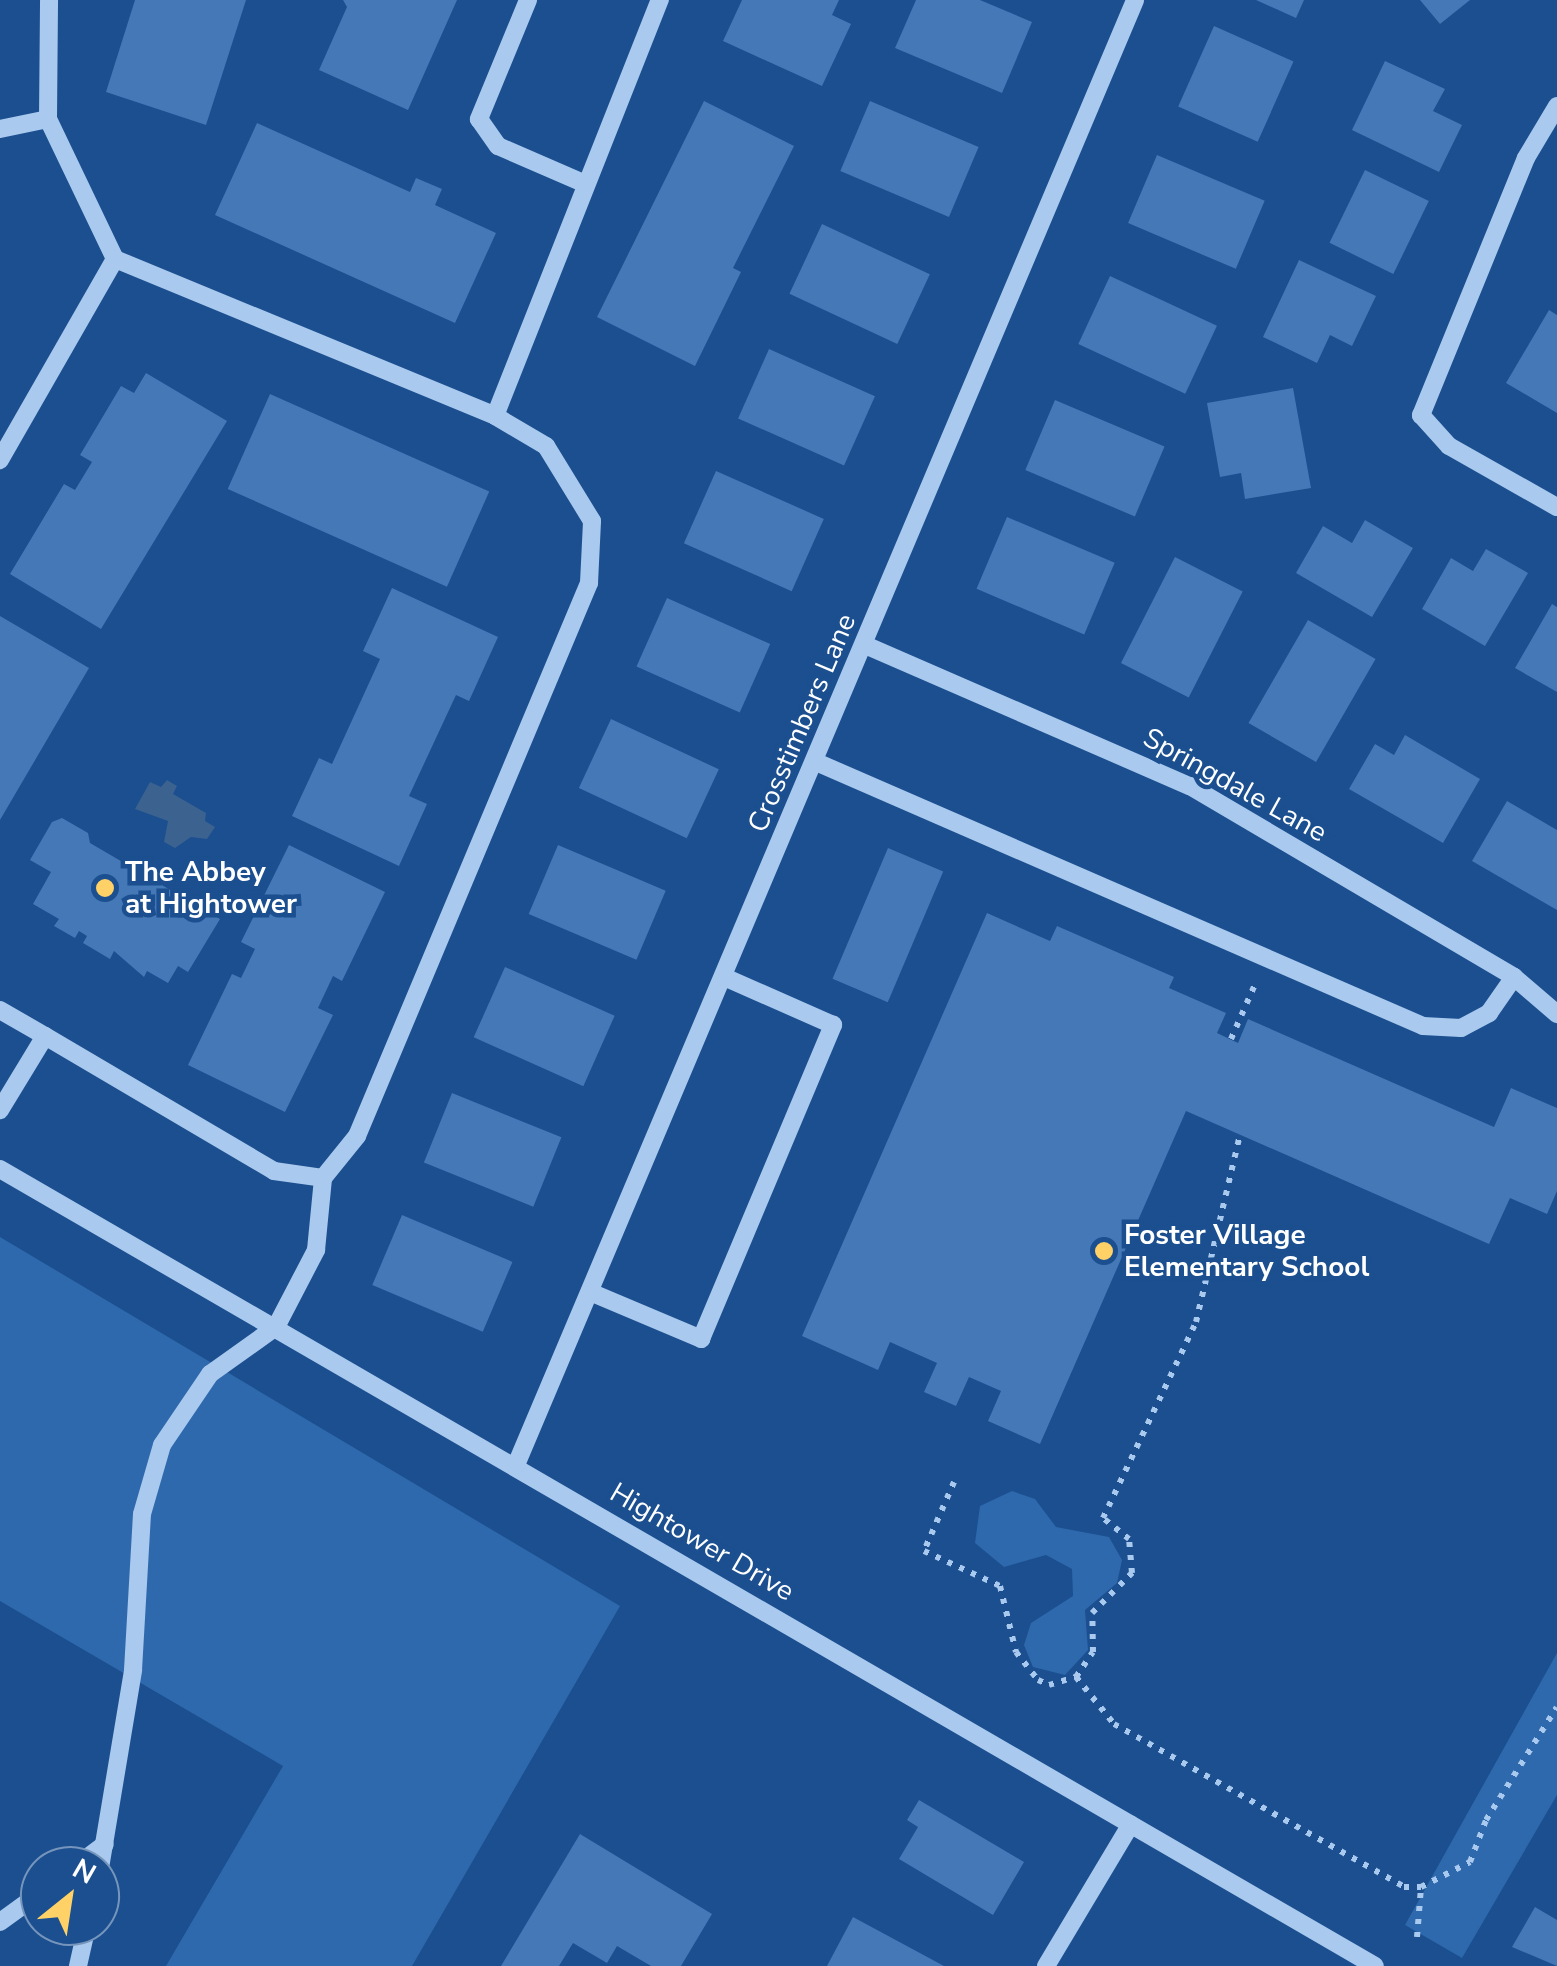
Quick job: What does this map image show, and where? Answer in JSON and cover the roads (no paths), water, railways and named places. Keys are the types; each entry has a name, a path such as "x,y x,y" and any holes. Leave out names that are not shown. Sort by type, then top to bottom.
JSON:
{"street":[{"path":"49,0 48,119 116,259 495,416 546,446 592,521 589,583 357,1136 323,1178 316,1250 276,1327 210,1374 162,1445 142,1514 133,1670 102,1846"},
{"path":"528,0 479,119 498,146 584,183"},
{"path":"495,416 584,183 660,0"},
{"name":"Crosstimbers Lane","path":"516,1465 1135,0"},
{"path":"1557,106 1526,158 1421,416 1449,446 1557,507"},
{"path":"0,129 48,119"},
{"path":"0,460 116,259"},
{"name":"Springdale Lane","path":"865,645 1190,786 1514,977 1557,1014"},
{"path":"816,762 1423,1026 1461,1028 1489,1013 1514,977"},
{"path":"590,1292 701,1339 833,1025 724,978"},
{"path":"0,1010 274,1171 323,1178"},
{"path":"0,1110 45,1036"},
{"name":"Hightower Drive","path":"0,1169 1375,1966"},
{"path":"1046,1966 1132,1824"}],"place":[{"name":"The Abbey at Hightower","path":"105,888"},
{"name":"Foster Village Elementary School","path":"1104,1251"}]}
